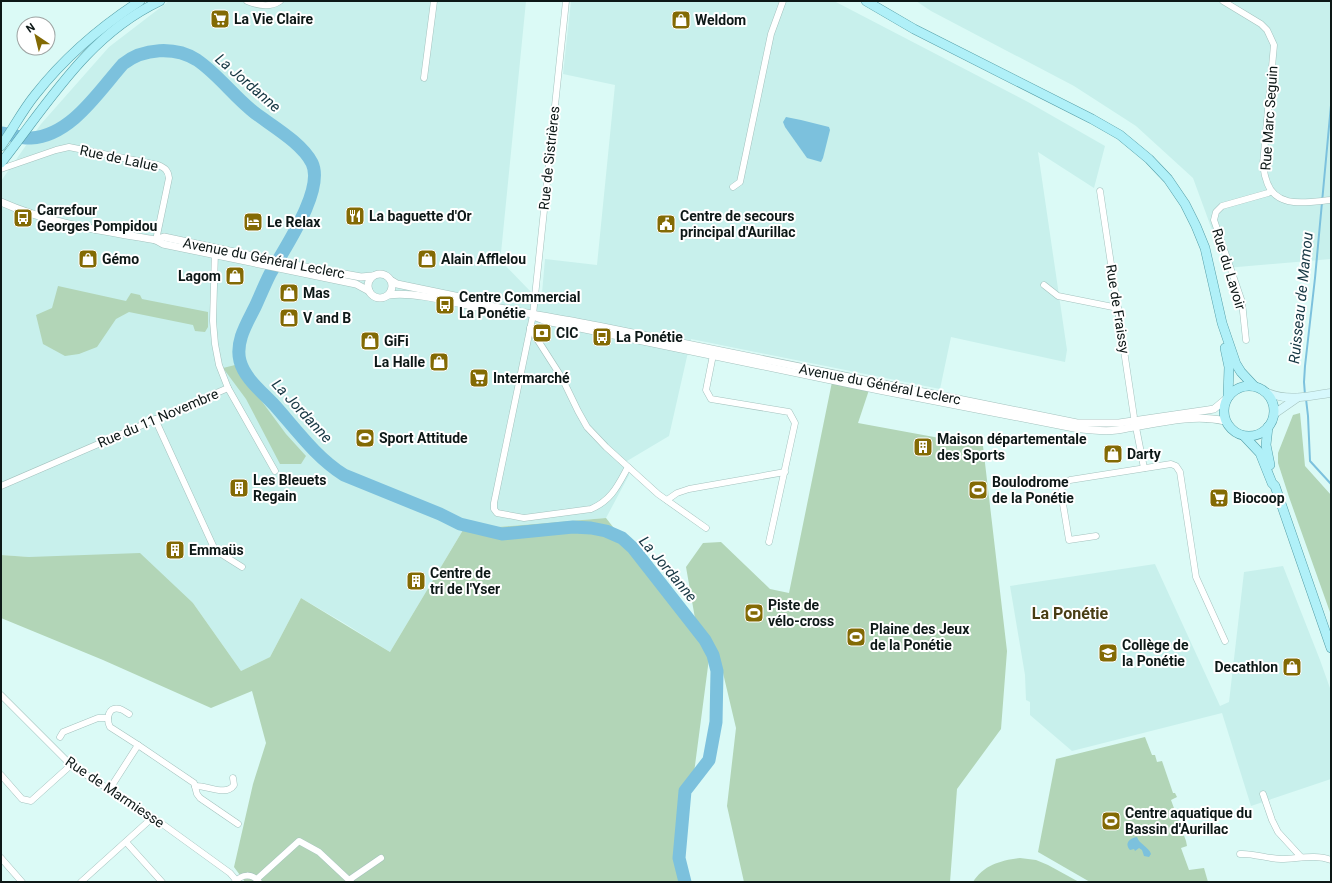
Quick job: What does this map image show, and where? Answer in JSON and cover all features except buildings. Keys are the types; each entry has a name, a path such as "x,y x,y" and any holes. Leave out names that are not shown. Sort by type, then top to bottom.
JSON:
{"main road":[{"path":"1,146 34,96 60,65 99,30 140,1"},
{"path":"129,19 131,14 152,1"},
{"path":"1,163 72,69 98,43 129,19 160,1"},
{"path":"866,1 914,29 1092,119 1120,135 1149,159 1176,190 1196,226 1205,248 1222,323 1236,364 1241,372 1254,386 1282,398 1297,398 1331,393"},
{"path":"1222,323 1229,367 1227,398 1224,408 1225,421 1234,432 1244,436 1254,436 1268,427"},
{"path":"1227,398 1233,391 1239,388 1254,386"},
{"path":"1265,392 1272,402 1274,414"},
{"path":"1297,398 1274,414 1268,427 1266,445 1275,486 1331,648"},
{"path":"1244,436 1260,453 1272,483 1275,486"}],"street":[{"path":"247,1 262,6 275,4 280,1"},
{"path":"424,78 434,1"},
{"name":"Rue de Sistrières","path":"566,1 533,315 494,509 497,513 524,518 591,509 601,504 611,496 628,467"},
{"path":"733,187 740,182 771,34 783,1"},
{"name":"Rue Marc Seguin","path":"1223,1 1261,24 1267,30 1274,45 1263,164 1266,180 1271,191 1283,200 1292,202 1331,200"},
{"name":"Rue de Lalue","path":"1,169 56,150 70,147 158,165 165,168 168,171 169,178 156,240"},
{"name":"Rue de Fraissy","path":"1100,191 1144,468"},
{"name":"Rue du Lavoir","path":"1246,340 1242,302 1214,220 1216,212 1222,206 1271,191"},
{"path":"1,196 10,206"},
{"name":"Avenue du Général Leclerc","path":"1,202 58,221 87,228 156,240 163,244 215,251 294,268 356,284 369,290 374,297 378,298 398,293 475,307 485,305"},
{"name":"Rue du 11 Novembre","path":"1,486 228,388 220,366 215,344 213,321 215,251"},
{"name":"Avenue du Général Leclerc","path":"294,268 362,277 372,276 377,273 385,274 397,284 479,301 485,305 603,327 1077,423 1136,424 1207,417 1225,421"},
{"path":"369,290 368,282 372,276"},
{"path":"389,295 392,288 392,281"},
{"path":"1044,285 1058,296 1118,308"},
{"name":"Avenue du Général Leclerc","path":"533,315 546,321 879,390 1062,426 1099,431 1116,430 1136,424 1214,409 1227,398"},
{"path":"530,328 562,378 578,411 588,427 606,447 658,494 706,528"},
{"path":"713,355 706,390 711,399 789,412 795,422 769,542"},
{"path":"228,388 275,471"},
{"path":"155,419 215,550 242,567"},
{"path":"1096,536 1069,540 1061,492 1063,484 1070,480 1144,468 1171,464 1176,466 1180,472 1196,577 1225,641"},
{"path":"667,500 677,493 689,489 785,472"},
{"name":"Rue de Marmiesse","path":"1,695 71,765 152,818 230,873 236,881"},
{"path":"129,714 120,709 111,710 108,718 110,727 194,783 197,794 200,798 238,824"},
{"path":"60,737 63,732 98,718 108,718"},
{"path":"109,790 138,746"},
{"path":"1,775 22,799 31,801 71,765"},
{"path":"196,786 200,785 224,791 229,790 234,785 233,778"},
{"path":"1263,794 1278,832 1301,857"},
{"path":"81,882 88,880 152,818"},
{"path":"126,842 162,882"},
{"path":"236,881 244,875 249,875 258,881 298,842 319,852 350,881 381,858"},
{"path":"1240,854 1279,859 1301,857 1331,860"},
{"path":"1,858 22,882"}],"shaded area":[{"path":"169,1 526,1 501,253 496,256 531,292 542,293 545,259 597,265 615,85 563,74 571,1 834,1 1028,102 1105,146 1094,188 1038,152 1067,350 1065,362 951,337 940,389 691,339 669,436 627,461 629,475 606,518 463,530 390,652 301,598 270,657 241,671 193,603 29,557 1,555 1,181 41,124 109,47"},
{"path":"916,1 1331,1 1331,259 1226,268 1193,178 1136,126 1074,86 931,11"},
{"path":"1155,564 1220,706 1229,702 1244,572 1283,566 1331,691 1331,779 1251,806 1222,713 1072,751 1030,715 1030,702 1026,700 1025,675 1010,586"}],"green space":[{"path":"58,286 126,301 131,293 140,295 142,299 208,312 208,327 205,332 195,331 193,325 129,312 116,319 97,347 79,354 65,356 43,344 36,315 52,308"},
{"path":"235,365 286,434 306,456 301,464 280,464 246,399 223,368"},
{"name":"Plaine des Jeux de la Ponétie","path":"832,382 869,390 858,423 983,446 1007,651 1001,729 957,789 950,882 744,882 727,806 736,728 719,656 696,624 686,567 703,543 721,542 770,589 789,593"},
{"path":"1300,413 1305,466 1331,495 1331,615 1278,463 1278,453 1293,415"},
{"path":"606,518 710,651 694,773 682,794 676,856 683,882 245,882 234,867 253,784 266,743 252,691 211,708 103,660 1,618 1,555 29,557 140,553 193,603 241,671 270,657 301,598 390,652 463,530"},
{"name":"Centre aquatique du Bassin d'Aurillac","path":"1145,737 1152,755 1155,755 1157,762 1162,761 1173,793 1175,793 1177,797 1171,800 1186,841 1187,846 1181,848 1189,870 1204,868 1208,882 1090,882 1038,852 1056,759"},
{"path":"1020,858 1036,860 1079,882 973,882 982,871 988,867 1006,860"}],"water":[{"path":"786,117 829,127 830,130 821,162 807,158 785,127 783,122"},
{"path":"1137,837 1150,852 1151,854 1149,857 1144,856 1142,850 1139,848 1135,851 1134,849 1130,850 1128,847 1129,841 1132,838"}],"waterway":[{"name":"La Jordanne","path":"1,133 31,138 45,135 59,129 71,121 94,99 123,64 149,52 169,51 179,52 197,60 212,72 247,107 286,135 301,149 312,163 315,174 313,188 301,219 270,274 245,326 240,340 239,354 240,361 246,374 316,453 344,475 440,514 460,524 502,534 573,527 591,528 606,531 622,538 633,548 705,640 713,655 717,671 716,722 709,760 685,791 679,858 685,882"},
{"name":"Ruisseau de Mamou","path":"1305,395 1305,366 1315,278 1331,105"},
{"name":"Ruisseau de Mamou","path":"1306,399 1310,461 1331,484"}],"place":[{"name":"La Vie Claire","path":"220,19"},
{"name":"Weldom","path":"681,20"},
{"name":"La baguette d'Or","path":"355,216"},
{"name":"Carrefour Georges Pompidou","path":"23,218"},
{"name":"Le Relax","path":"253,222"},
{"name":"Centre de secours principal d'Aurillac","path":"666,224"},
{"name":"Gémo","path":"88,259"},
{"name":"Alain Afflelou","path":"427,259"},
{"name":"Lagom","path":"235,276"},
{"name":"Mas","path":"289,293"},
{"name":"Centre Commercial La Ponétie","path":"445,305"},
{"name":"V and B","path":"289,318"},
{"name":"CIC","path":"542,333"},
{"name":"La Ponétie","path":"602,337"},
{"name":"GiFi","path":"370,341"},
{"name":"La Halle","path":"439,362"},
{"name":"Intermarché","path":"479,378"},
{"name":"Sport Attitude","path":"365,438"},
{"name":"Maison départementale des Sports","path":"923,447"},
{"name":"Darty","path":"1113,454"},
{"name":"Les Bleuets Regain","path":"239,488"},
{"name":"Boulodrome de la Ponétie","path":"978,490"},
{"name":"Biocoop","path":"1219,498"},
{"name":"Emmaüs","path":"175,550"},
{"name":"Centre de tri de l'Yser","path":"416,581"},
{"name":"Piste de vélo-cross","path":"754,613"},
{"name":"Plaine des Jeux de la Ponétie","path":"856,637"},
{"name":"Collège de la Ponétie","path":"1108,653"},
{"name":"Decathlon","path":"1292,667"},
{"name":"Centre aquatique du Bassin d'Aurillac","path":"1111,821"}],"district":[{"name":"La Ponétie","path":"1070,613"}]}
